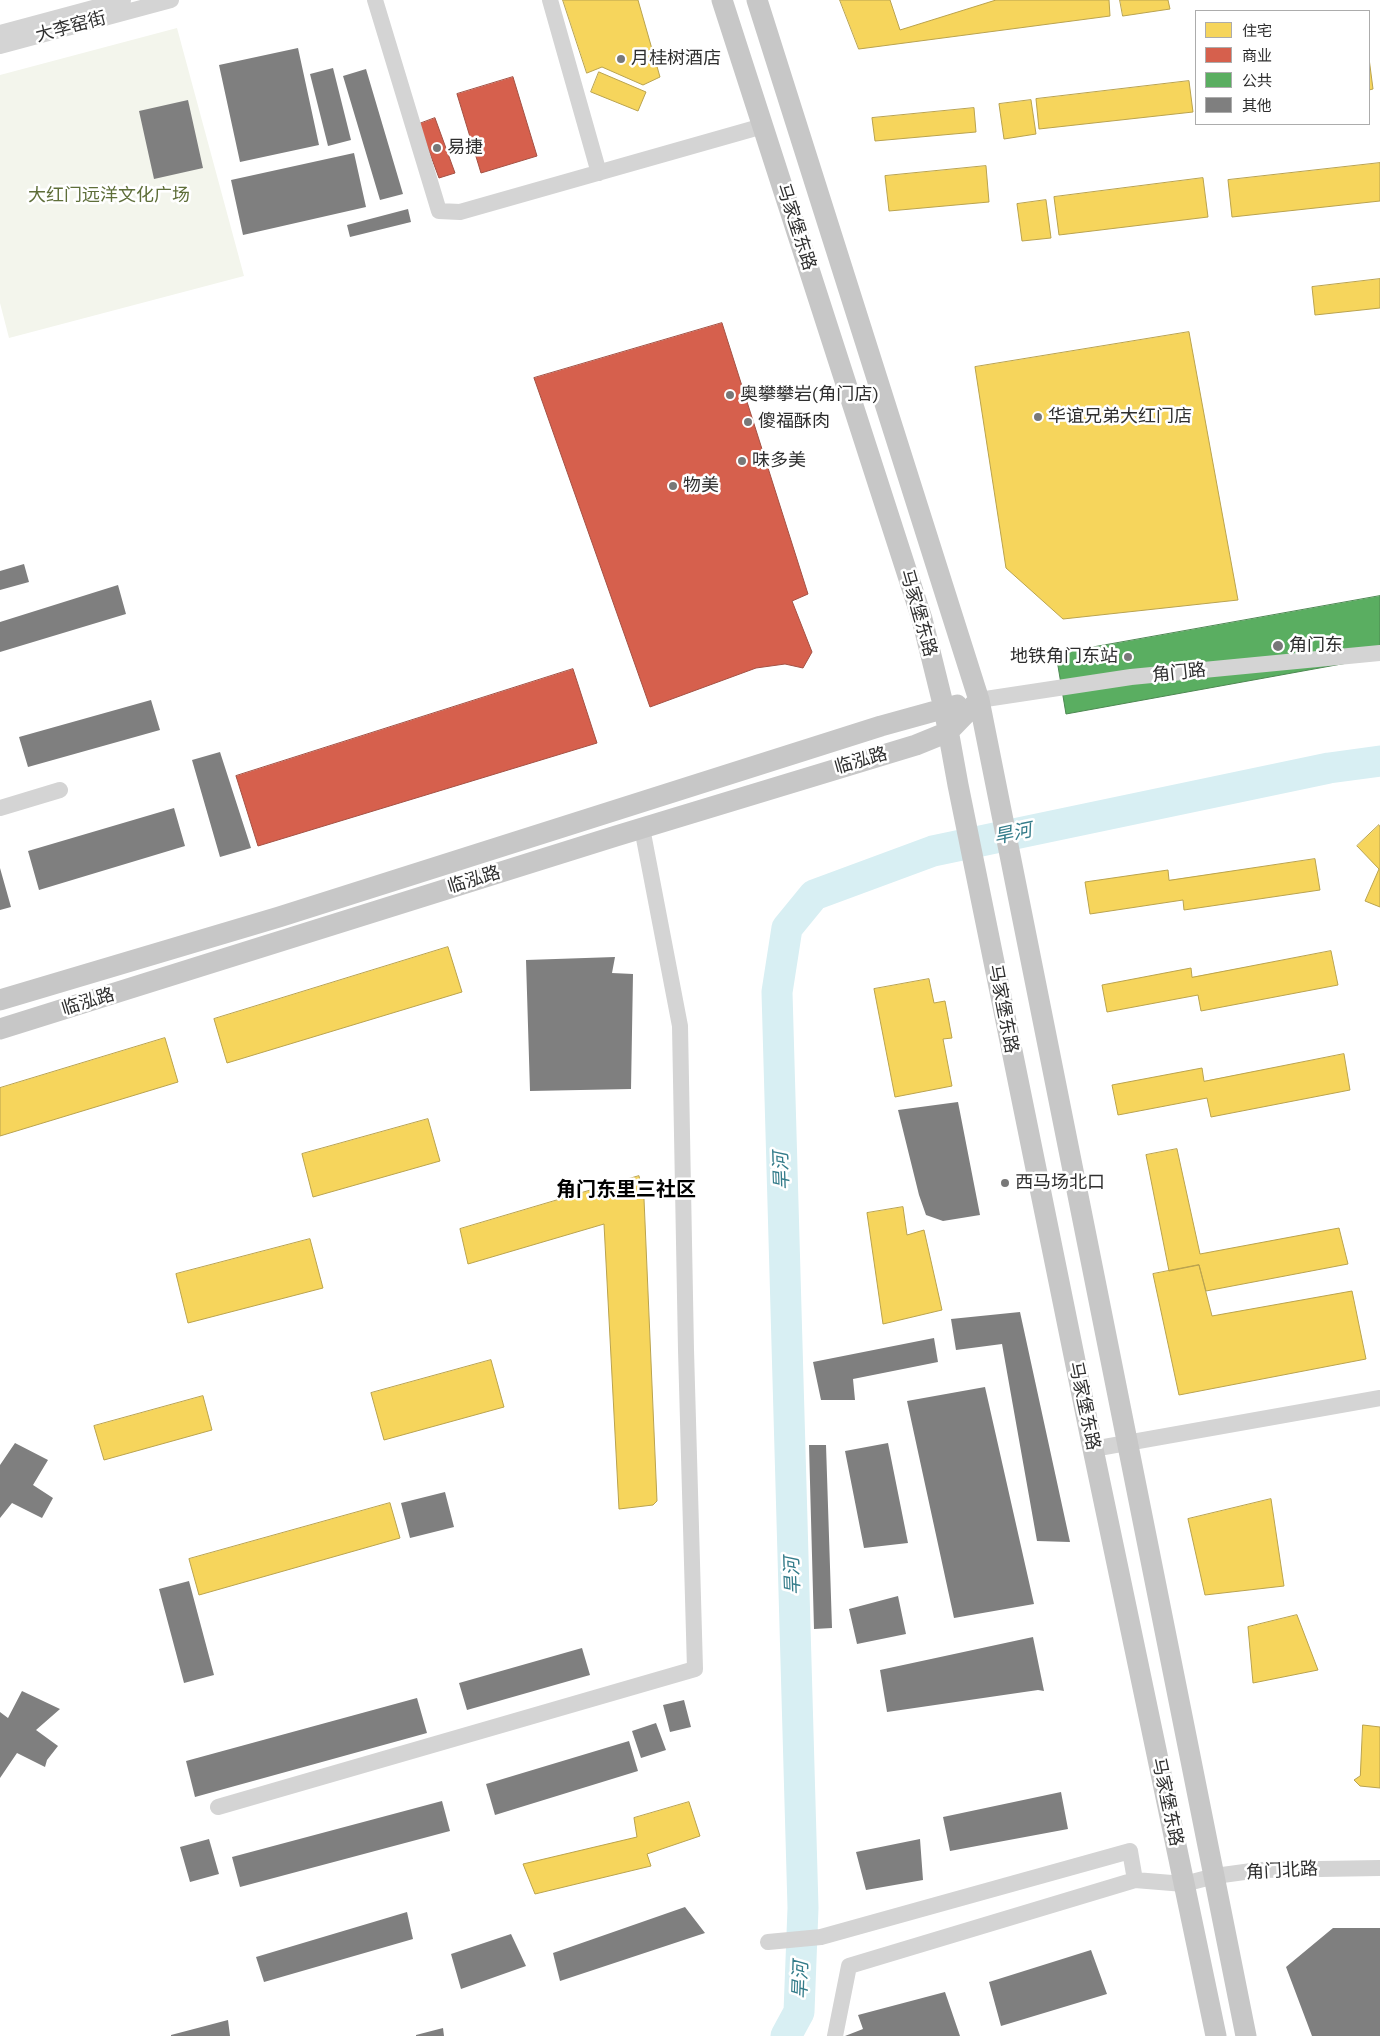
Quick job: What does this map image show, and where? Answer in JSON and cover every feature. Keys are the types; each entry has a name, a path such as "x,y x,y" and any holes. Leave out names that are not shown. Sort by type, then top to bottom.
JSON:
{"main road":[{"name":"马家堡东路","path":"722,0 922,619 944,708 1093,1449 1216,2036"},
{"name":"马家堡东路","path":"757,0 979,700 1246,2036"},
{"name":"临泓路","path":"0,1000 289,914 880,726 979,700"},
{"path":"948,732 979,700"},
{"name":"临泓路","path":"0,1029 642,828 916,745 948,732"}],"street":[{"name":"大李窑街","path":"0,33 123,0"},
{"name":"大李窑街","path":"0,46 171,0"},
{"path":"375,0 439,211 460,212 763,126"},
{"path":"550,0 599,172"},
{"name":"角门路","path":"979,700 1131,677 1380,653"},
{"path":"0,808 60,790"},
{"path":"218,1807 695,1669 686,1350 680,1026 642,828"},
{"path":"1093,1449 1380,1398"},
{"path":"768,1942 821,1936 1130,1852 1135,1880 848,1966 835,2036"},
{"name":"角门北路","path":"1135,1880 1184,1884 1215,1876 1259,1870 1380,1868"}],"green space":[{"name":"大红门远洋文化广场","path":"177,28 244,276 9,338 0,303 0,75"}],"building: 住宅":[{"path":"563,0 638,0 660,77 643,85 602,67 587,73"},
{"path":"840,0 890,0 900,30 996,0 1109,0 1110,16 859,49"},
{"path":"1120,0 1168,0 1170,9 1123,16"},
{"path":"1370,66 1373,89 1370,90"},
{"path":"599,72 646,92 638,111 591,92"},
{"path":"1189,81 1193,112 1039,129 1036,99"},
{"path":"1031,100 1036,134 1004,139 999,104"},
{"path":"974,108 976,132 875,141 872,118"},
{"path":"1380,163 1380,201 1232,217 1228,180"},
{"path":"986,166 989,202 889,211 885,176"},
{"path":"1203,178 1208,217 1059,235 1054,197"},
{"path":"1046,200 1051,238 1022,241 1017,204"},
{"path":"1380,279 1380,308 1315,315 1312,287"},
{"path":"1189,332 1238,600 1063,619 1006,568 975,367"},
{"path":"1379,825 1380,907 1365,901 1379,869 1357,846"},
{"path":"1315,859 1320,890 1184,910 1183,900 1090,914 1085,882 1168,870 1169,880"},
{"path":"448,947 462,992 227,1063 214,1019"},
{"path":"1331,951 1338,985 1201,1011 1198,995 1107,1012 1102,985 1191,968 1192,977"},
{"path":"929,979 934,1003 945,1001 952,1038 943,1039 952,1086 895,1097 874,989"},
{"path":"165,1038 178,1082 0,1136 0,1088"},
{"path":"1344,1054 1350,1090 1211,1117 1207,1098 1118,1115 1112,1085 1202,1068 1204,1081"},
{"path":"428,1119 440,1161 313,1197 302,1154"},
{"path":"1177,1149 1200,1254 1339,1228 1348,1264 1206,1291 1199,1265 1169,1271 1146,1155"},
{"path":"639,1176 644,1199 657,1501 653,1505 619,1509 604,1224 468,1264 460,1229"},
{"path":"903,1207 907,1235 924,1230 942,1310 883,1324 867,1213"},
{"path":"310,1239 323,1288 188,1323 176,1274"},
{"path":"1199,1265 1212,1316 1352,1291 1366,1359 1179,1395 1153,1274"},
{"path":"491,1360 504,1407 384,1440 371,1393"},
{"path":"203,1396 212,1430 104,1460 94,1426"},
{"path":"1271,1499 1284,1586 1205,1595 1188,1519"},
{"path":"390,1503 400,1538 199,1595 189,1559"},
{"path":"1297,1615 1318,1670 1253,1683 1248,1627"},
{"path":"1363,1725 1380,1727 1380,1788 1360,1786 1354,1780 1360,1776"},
{"path":"689,1802 700,1836 647,1854 651,1866 535,1894 523,1864 637,1837 634,1818"}],"building: 商业":[{"path":"513,77 537,156 481,173 457,94"},
{"name":"易捷","path":"435,118 455,173 439,178 419,124"},
{"name":"物美","path":"722,323 808,594 792,601 812,652 803,668 785,664 756,668 650,707 534,378"},
{"path":"573,669 597,743 258,846 236,776"}],"building: 公共":[{"path":"1380,596 1380,657 1066,714 1056,654"}],"building: 其他":[{"path":"298,48 319,145 240,162 219,65"},
{"path":"333,68 351,140 328,146 310,74"},
{"path":"366,69 403,194 380,200 343,76"},
{"path":"188,100 203,168 154,179 139,111"},
{"path":"354,153 366,207 243,235 231,180"},
{"path":"408,209 411,222 350,237 347,225"},
{"path":"24,564 29,582 0,590 0,571"},
{"path":"118,585 126,614 0,652 0,622"},
{"path":"151,700 160,730 28,767 19,737"},
{"path":"220,752 251,848 220,857 192,760"},
{"path":"174,808 185,846 39,890 28,851"},
{"path":"0,868 11,907 0,910"},
{"path":"615,957 612,973 633,974 631,1089 530,1091 526,960"},
{"path":"958,1102 980,1215 943,1221 926,1215 919,1195 898,1110"},
{"path":"1020,1312 1070,1542 1037,1541 1002,1344 956,1350 951,1319"},
{"path":"934,1338 938,1362 853,1379 855,1400 821,1400 813,1362"},
{"path":"985,1387 1034,1604 954,1618 907,1401"},
{"path":"15,1443 48,1460 33,1485 53,1498 42,1518 12,1503 0,1518 0,1465"},
{"path":"888,1443 908,1543 864,1548 845,1451"},
{"path":"809,1445 826,1445 832,1628 814,1629"},
{"path":"445,1492 454,1527 410,1538 401,1503"},
{"path":"189,1581 214,1675 184,1683 159,1589"},
{"path":"898,1596 906,1634 857,1644 849,1609"},
{"path":"1033,1637 1044,1691 1038,1690 887,1712 880,1670"},
{"path":"582,1648 590,1675 467,1710 459,1683"},
{"path":"22,1691 60,1709 36,1730 58,1746 47,1760 45,1767 17,1753 0,1778 0,1712 8,1718"},
{"path":"417,1698 427,1733 195,1797 186,1761"},
{"path":"684,1700 691,1727 670,1732 663,1705"},
{"path":"656,1723 666,1750 641,1758 632,1731"},
{"path":"629,1741 638,1771 495,1815 486,1784"},
{"path":"1061,1792 1068,1829 950,1851 943,1817"},
{"path":"442,1801 450,1831 240,1887 232,1857"},
{"path":"209,1839 219,1874 190,1882 180,1847"},
{"path":"920,1839 923,1880 866,1890 856,1852"},
{"path":"685,1907 705,1933 560,1981 553,1953"},
{"path":"407,1912 413,1939 264,1982 256,1957"},
{"path":"1333,1928 1380,1928 1380,2036 1312,2036 1286,1967"},
{"path":"511,1934 526,1966 461,1989 451,1954"},
{"path":"1091,1950 1107,1994 1001,2026 989,1982"},
{"path":"945,1992 960,2036 845,2036 863,2029 858,2015"},
{"path":"228,2020 230,2036 171,2036 171,2035"},
{"path":"443,2028 444,2036 416,2036 416,2035"}],"waterway":[{"name":"旱河","path":"786,2036 799,2012 803,1908 777,992 787,928 814,895 933,851 1329,768 1380,761"}],"place":[{"name":"月桂树酒店","path":"621,59"},
{"name":"易捷","path":"437,148"},
{"name":"奥攀攀岩(角门店)","path":"730,395"},
{"name":"华谊兄弟大红门店","path":"1038,417"},
{"name":"傻福酥肉","path":"748,422"},
{"name":"味多美","path":"742,461"},
{"name":"物美","path":"673,486"},
{"name":"角门东","path":"1278,646"},
{"name":"地铁角门东站","path":"1128,657"},
{"name":"西马场北口","path":"1005,1183"}],"district":[{"name":"角门东里三社区","path":"626,1190"}]}
